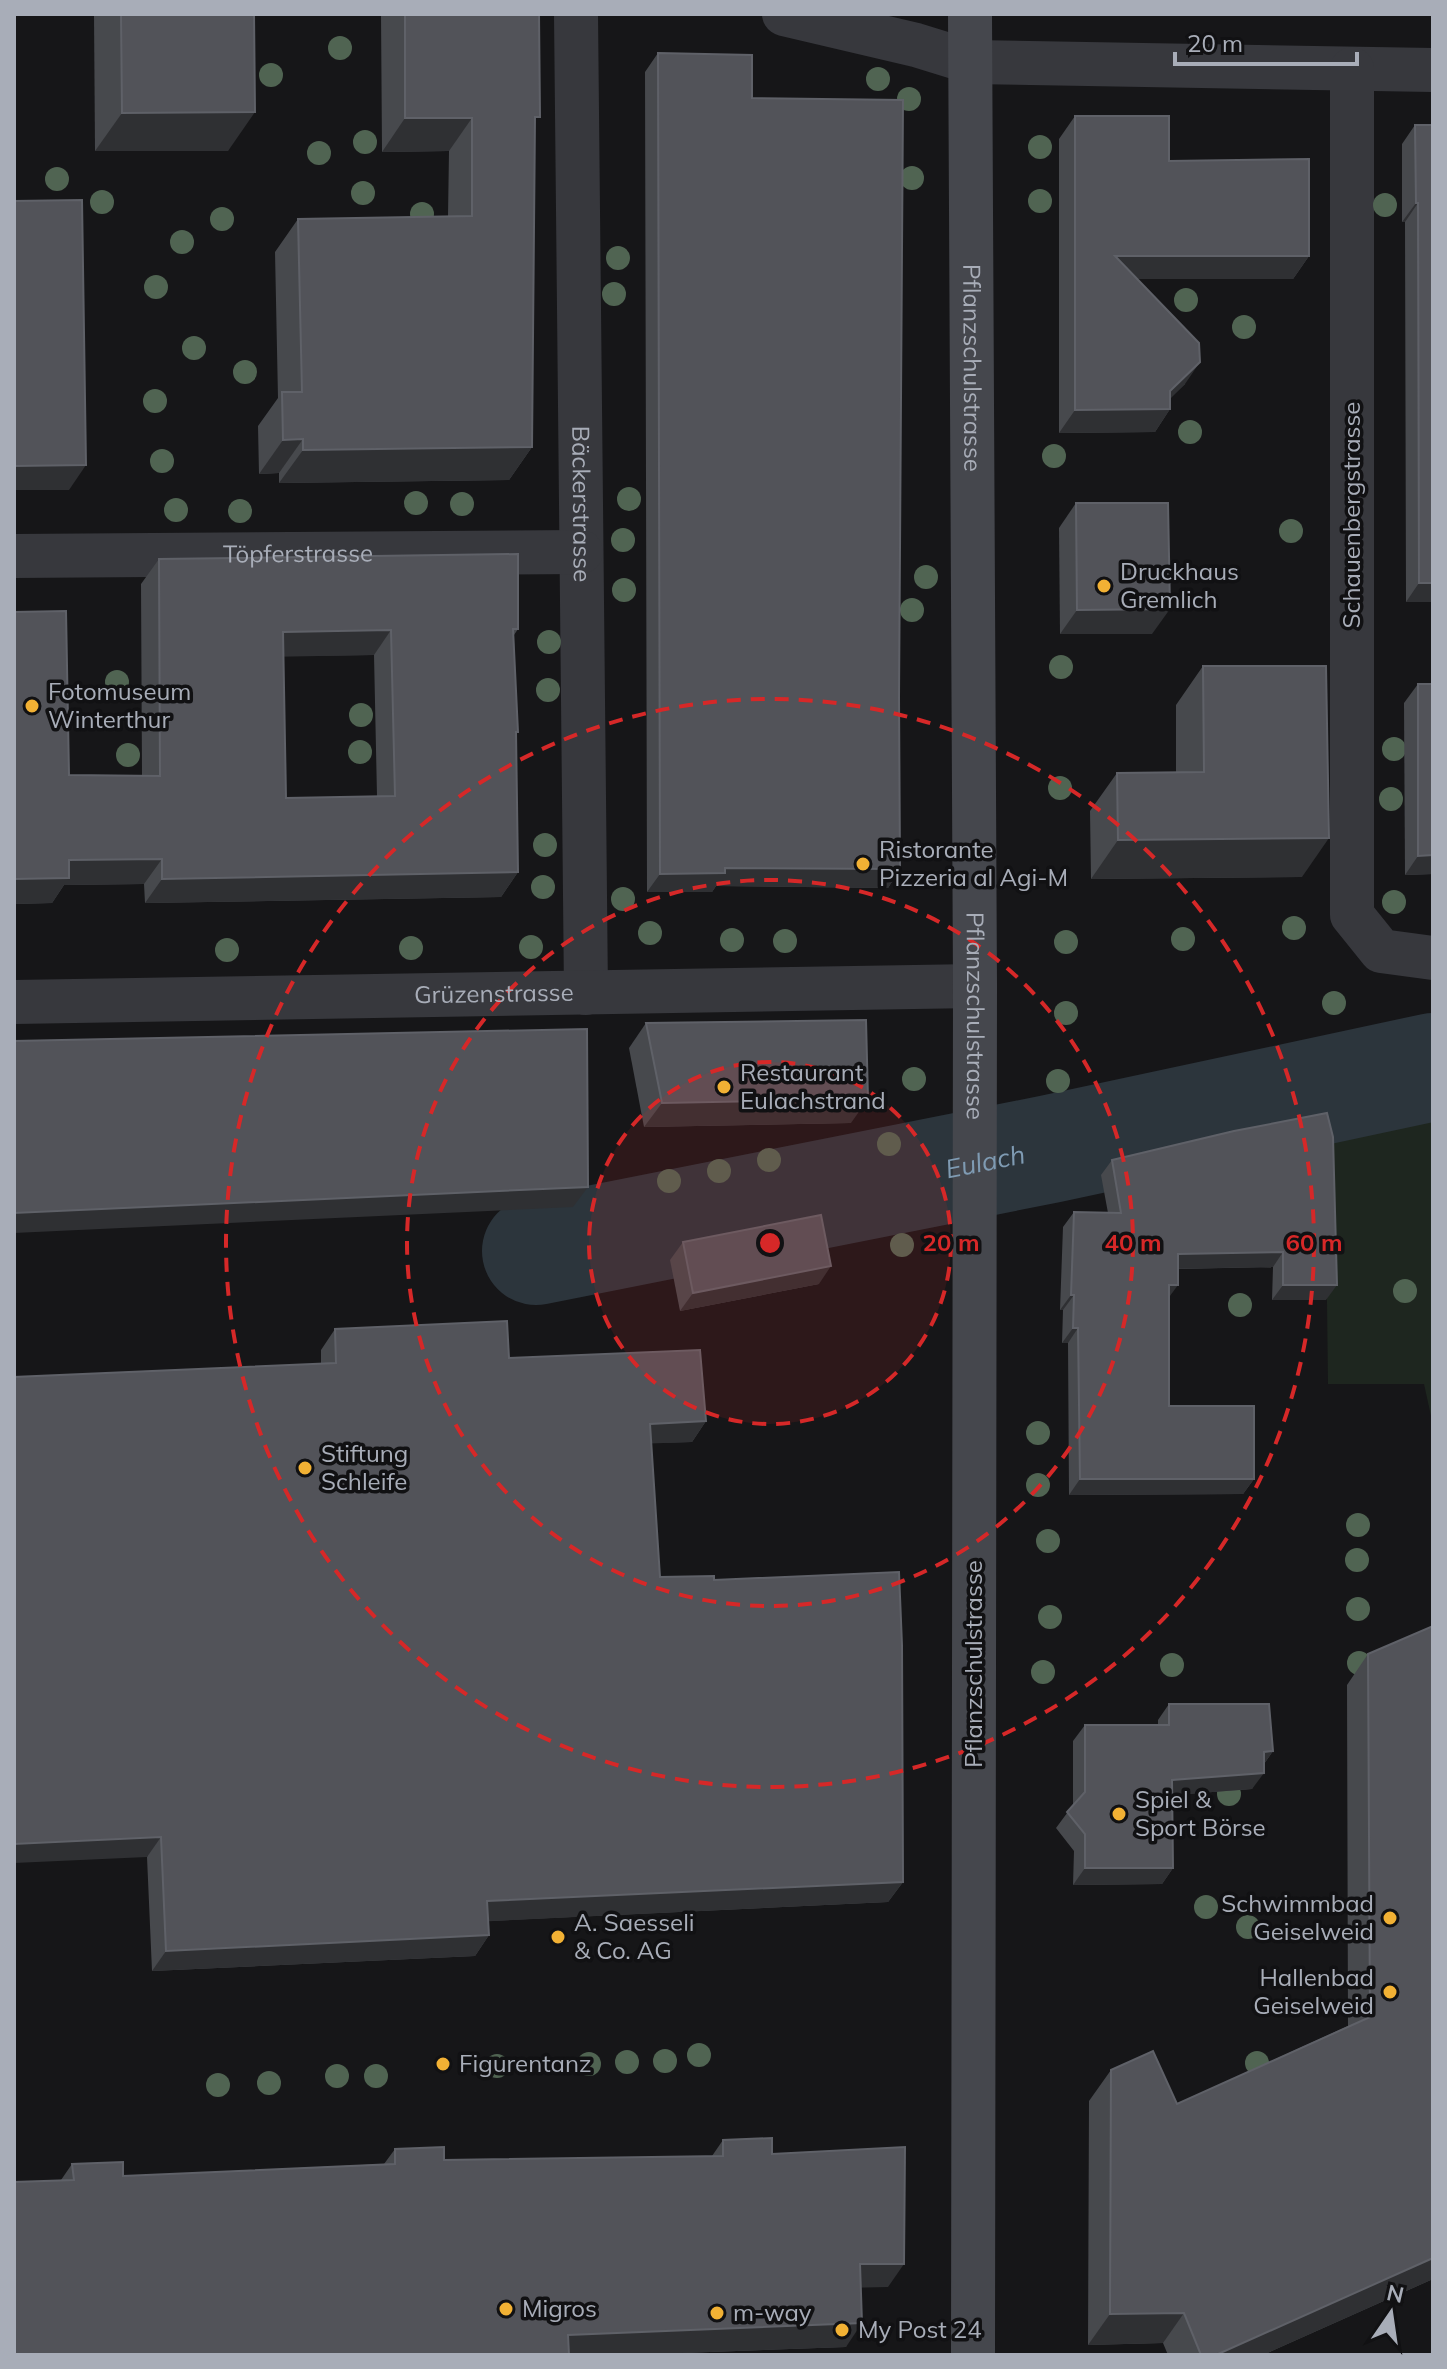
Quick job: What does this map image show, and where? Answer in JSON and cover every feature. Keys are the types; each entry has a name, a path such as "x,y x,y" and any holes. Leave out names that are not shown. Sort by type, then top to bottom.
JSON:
{"street":[{"name":"Bäckerstrasse","path":"576,14 586,993"},
{"path":"784,14 916,45 971,62 1433,70"},
{"name":"Pflanzschulstrasse","path":"970,14 975,986 973,2355"},
{"name":"Schauenbergstrasse","path":"1352,69 1352,915 1381,951 1433,958"},
{"name":"Töpferstrasse","path":"14,556 581,552"},
{"name":"Grüzenstrasse","path":"14,1002 975,986"}],"shaded area":[{"path":"1433,1098 1433,1425 1424,1384 1328,1384 1325,1141 1322,1121"}],"building":[{"path":"121,14 254,14 255,112 122,113"},
{"path":"405,14 539,14 540,117 535,117 532,447 303,450 303,439 283,440 282,392 302,392 298,219 472,216 472,118 405,118"},
{"path":"658,53 752,55 752,98 903,100 900,869 725,868 725,873 660,874"},
{"path":"1075,116 1169,116 1169,161 1309,159 1309,256 1115,256 1199,343 1200,362 1170,391 1170,409 1075,410"},
{"path":"1415,125 1433,125 1433,583 1419,583"},
{"path":"82,200 86,465 14,466 14,201"},
{"path":"1076,503 1168,503 1170,609 1077,610"},
{"path":"518,554 518,629 513,629 518,732 518,872 162,879 162,859 69,860 69,878 14,879 14,612 66,611 69,775 160,776 159,559","holes":["391,630 395,796 286,798 283,632"]},
{"path":"1203,666 1326,666 1329,838 1118,840 1117,773 1204,772"},
{"path":"1418,684 1433,684 1433,855 1418,856"},
{"path":"866,1020 868,1099 662,1103 646,1023"},
{"path":"587,1029 588,1187 14,1213 14,1041"},
{"path":"1327,1113 1333,1137 1337,1285 1283,1285 1283,1252 1178,1254 1178,1285 1169,1285 1169,1406 1254,1406 1254,1479 1080,1479 1078,1328 1073,1328 1074,1295 1071,1295 1074,1212 1121,1213 1112,1160"},
{"path":"821,1215 831,1266 693,1293 683,1242"},
{"path":"507,1321 509,1358 700,1350 706,1421 650,1424 660,1577 714,1576 714,1580 899,1572 903,1882 487,1901 489,1935 166,1951 161,1837 14,1844 14,1377 336,1363 335,1329"},
{"name":"Schwimmbad Geiselweid","path":"1433,1626 1433,2258 1216,2355 1201,2355 1184,2313 1110,2314 1111,2070 1153,2051 1177,2104 1370,2017 1368,1654"},
{"path":"1169,1704 1269,1704 1273,1751 1264,1752 1264,1773 1172,1780 1173,1868 1085,1868 1085,1834 1067,1812 1085,1792 1085,1725 1169,1725"},
{"path":"772,2138 772,2154 905,2147 904,2264 860,2264 862,2323 568,2335 569,2355 14,2355 14,2182 74,2180 72,2164 123,2162 123,2176 395,2164 395,2149 444,2147 444,2160 723,2156 723,2140"}],"waterway":[{"name":"Eulach","path":"536,1251 1050,1149 1433,1067"}],"place":[{"name":"Druckhaus Gremlich","path":"1104,586"},
{"name":"Fotomuseum Winterthur","path":"32,706"},
{"name":"Ristorante Pizzeria al Agi-M","path":"863,864"},
{"name":"Restaurant Eulachstrand","path":"724,1087"},
{"name":"Stiftung Schleife","path":"305,1468"},
{"name":"Spiel & Sport Börse","path":"1119,1814"},
{"name":"Schwimmbad Geiselweid","path":"1390,1918"},
{"name":"A. Saesseli & Co. AG","path":"558,1937"},
{"name":"Hallenbad Geiselweid","path":"1390,1992"},
{"name":"Figurentanz","path":"443,2064"},
{"name":"Migros","path":"506,2309"},
{"name":"m-way","path":"717,2313"},
{"name":"My Post 24","path":"842,2330"}]}
